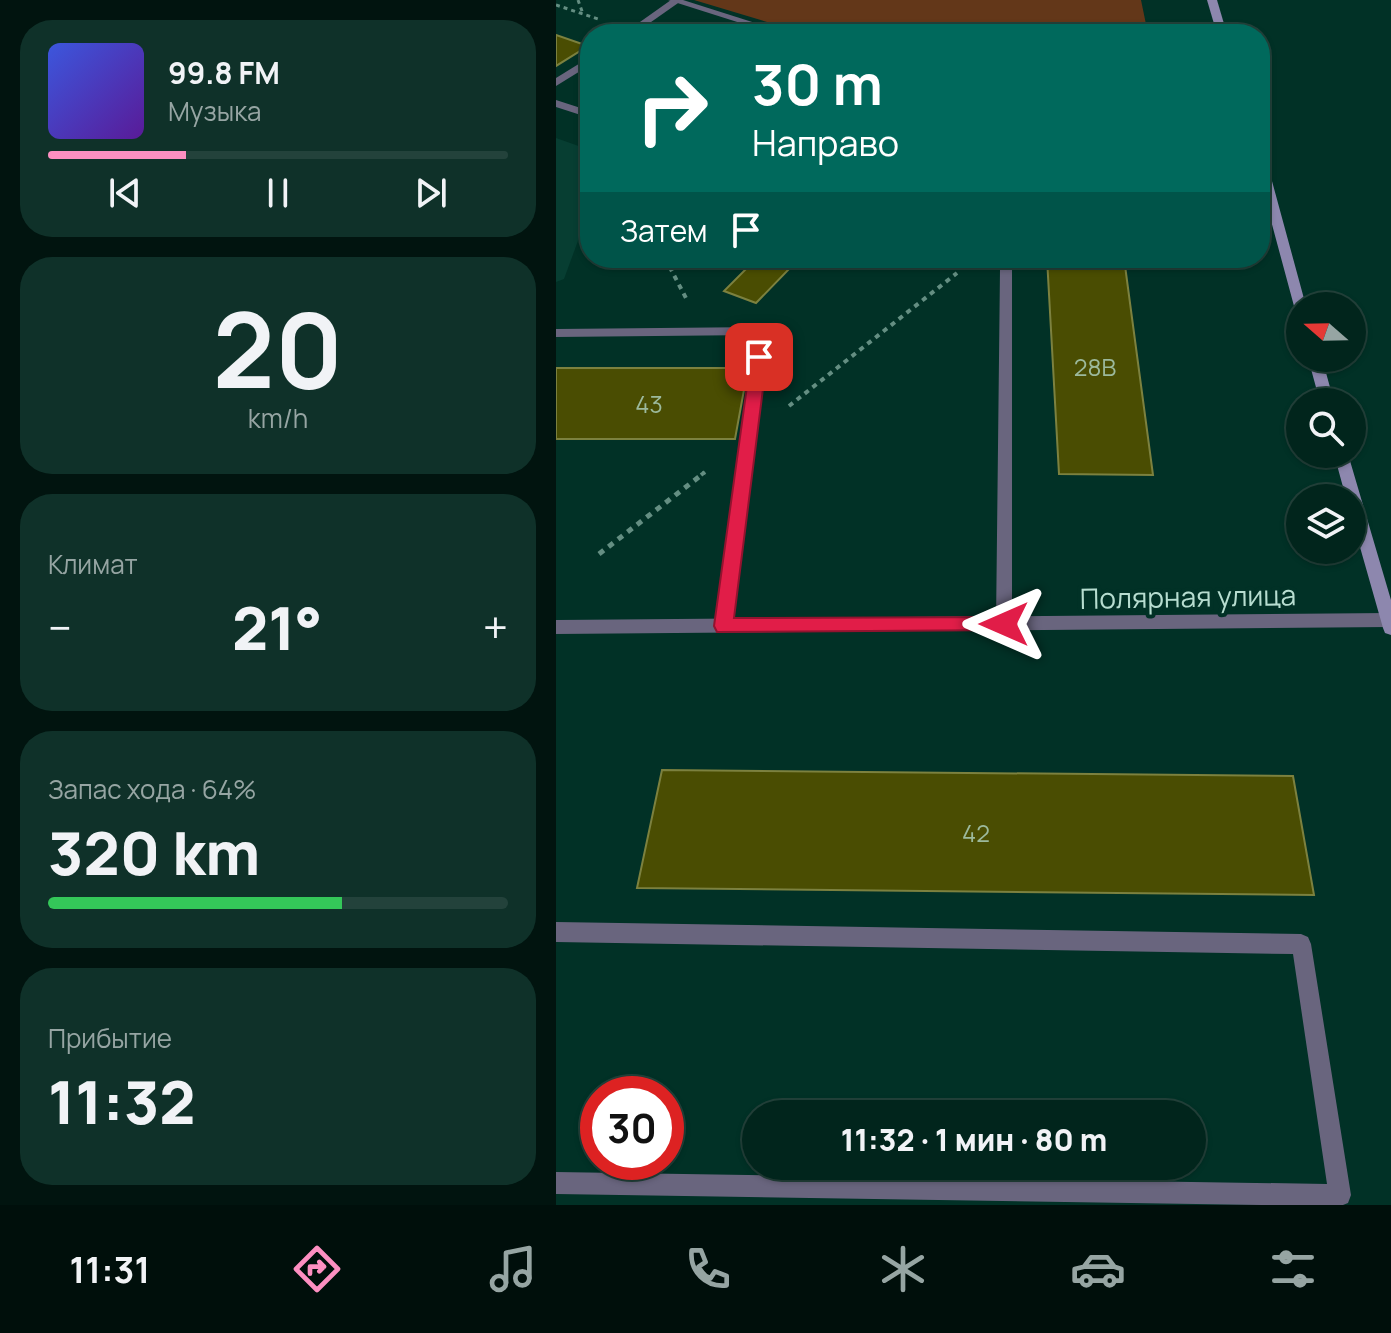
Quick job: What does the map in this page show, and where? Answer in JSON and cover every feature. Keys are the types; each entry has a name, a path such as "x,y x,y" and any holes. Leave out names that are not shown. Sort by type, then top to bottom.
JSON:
{"main road":[{"path":"1212,0 1219,24"},
{"path":"1270,202 1296,292"},
{"path":"1345,468 1390,623"}],"street":[{"path":"642,24 674,0 752,24"},
{"path":"556,83 580,67"},
{"path":"556,103 580,111"},
{"path":"1004,624 1006,268"},
{"path":"556,333 763,331 724,626"},
{"name":"Полярная улица","path":"556,627 1390,623"},
{"path":"556,932 1301,944 1340,1195 556,1183"}],"path":[{"path":"578,0 583,14"},
{"path":"670,268 703,331"}],"shaded area":[{"path":"694,0 1141,0 1146,24 774,24"},
{"path":"556,138 580,146 580,235 564,279 556,282"}],"building":[{"path":"556,35 580,43 580,51 556,66"},
{"path":"747,268 790,268 756,303 724,291"},
{"path":"1048,268 1125,268 1153,475 1059,474"},
{"path":"556,368 748,368 735,439 556,439"},
{"path":"662,770 1293,776 1314,895 637,888"}],"route":[{"path":"759,357 724,626 1004,624"}]}
